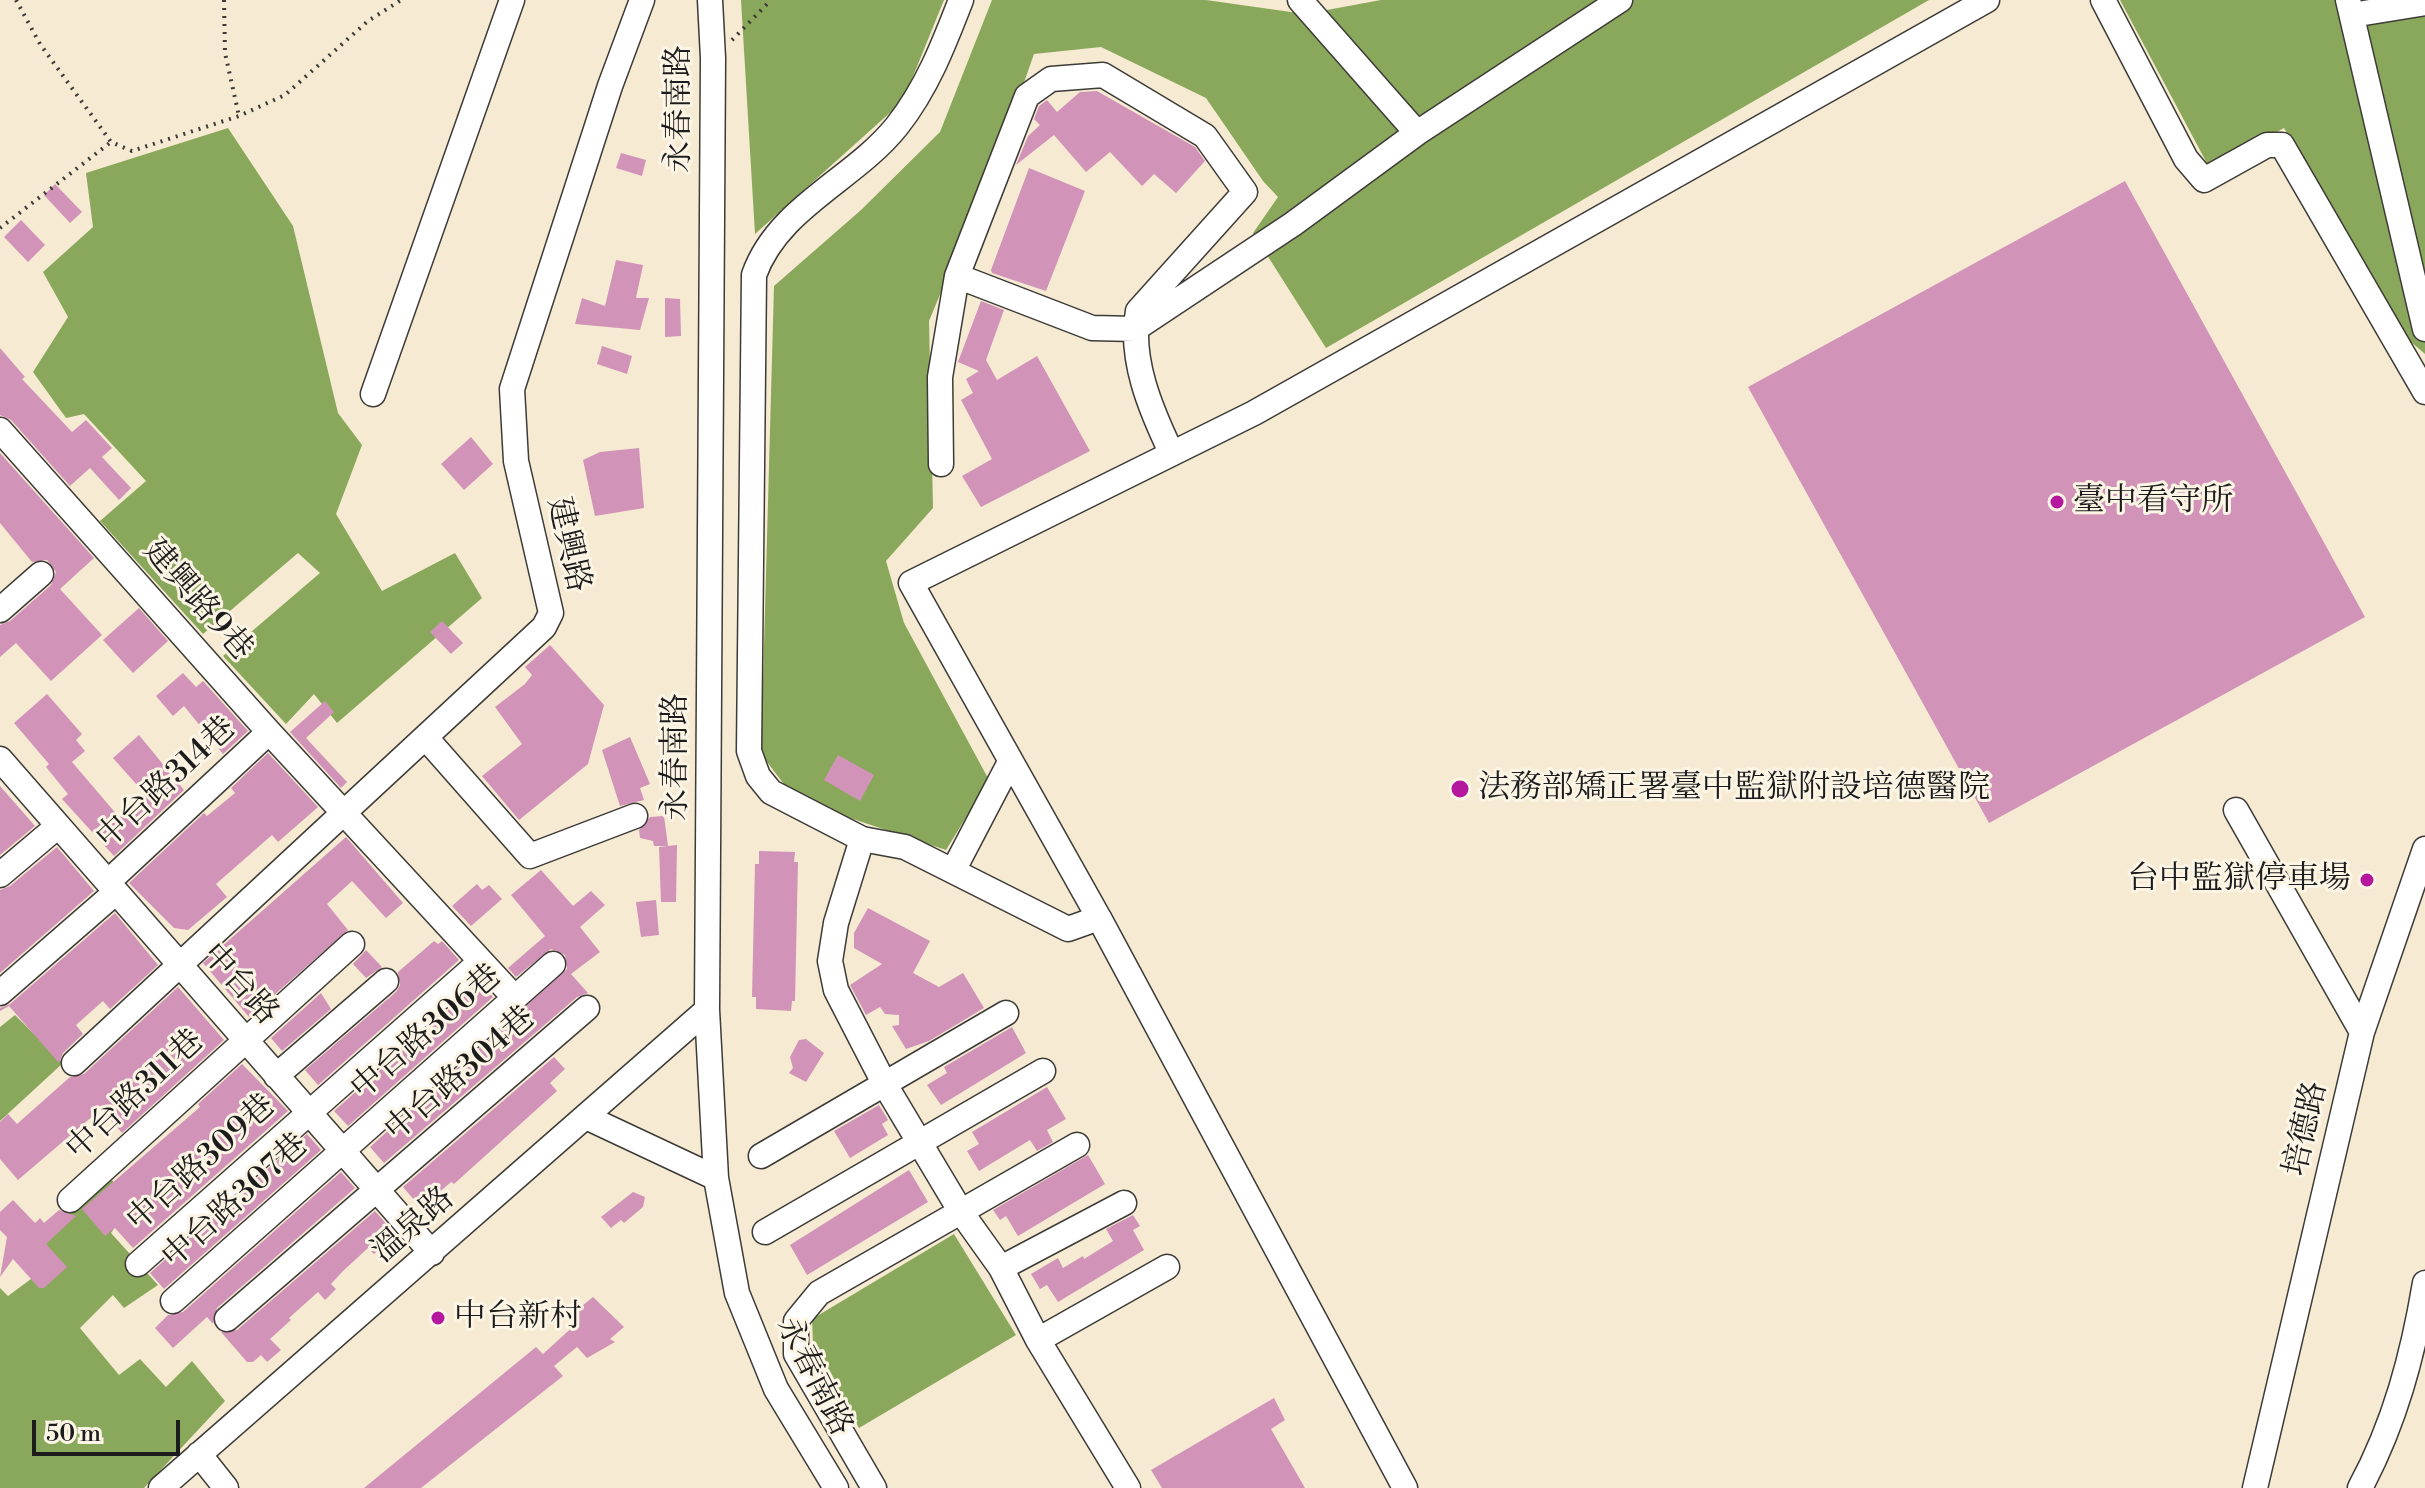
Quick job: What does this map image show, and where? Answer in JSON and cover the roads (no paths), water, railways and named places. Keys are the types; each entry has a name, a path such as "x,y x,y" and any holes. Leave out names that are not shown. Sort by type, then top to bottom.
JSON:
{"street":[{"path":"373,394 512,0"},
{"name":"建興路","path":"74,1063 544,627 551,613 516,461 512,389 610,86 642,0"},
{"name":"永春南路","path":"710,0 713,58 707,1010 716,1178 737,1293 776,1389 836,1488"},
{"path":"961,0 935,67 897,127 781,230 763,252 754,275 749,751 758,776 771,792 862,839 905,847 1068,929 1099,918"},
{"path":"1300,0 1417,133"},
{"path":"957,276 1092,328 1135,329 1293,224 1417,133 1620,0"},
{"path":"1405,1488 1099,918 911,583 1254,413 1987,0"},
{"path":"2103,0 2186,159 2204,180 2267,145 2282,145 2422,377"},
{"path":"2425,3 2350,8 2425,329"},
{"path":"941,464 940,377 957,276 1027,96 1051,79 1103,75 1205,136 1245,192 1138,311 1135,329 1148,405 1171,452"},
{"name":"建興路9巷","path":"0,430 269,732 515,998"},
{"path":"0,610 41,574"},
{"name":"中台路314巷","path":"0,993 269,732"},
{"path":"426,738 530,856 635,816"},
{"name":"中台路","path":"0,759 432,1253"},
{"path":"953,871 1010,762"},
{"path":"2236,810 2362,1032"},
{"path":"0,875 58,826"},
{"path":"862,839 836,923 830,961 836,990 884,1083 961,1212 1001,1268 1038,1340 1128,1488"},
{"name":"培德路","path":"2255,1488 2362,1032 2425,849"},
{"name":"中台路311巷","path":"70,1200 352,944"},
{"name":"中台路306巷","path":"342,1150 553,964"},
{"name":"中台路309巷","path":"138,1264 472,969"},
{"path":"276,1076 386,981"},
{"name":"中台路304巷","path":"227,1319 587,1008"},
{"name":"溫泉路","path":"161,1488 707,1010"},
{"path":"761,1156 1006,1013"},
{"path":"765,1232 1043,1071"},
{"path":"586,1117 716,1178"},
{"path":"874,1488 796,1354 796,1321 819,1293 1077,1145"},
{"name":"中台路307巷","path":"173,1301 342,1150"},
{"path":"1001,1268 1124,1203"},
{"path":"1038,1340 1167,1267"},
{"path":"2360,1488 2381,1449 2413,1355 2425,1283"},
{"path":"199,1454 226,1488"}],"place":[{"name":"臺中看守所","path":"2057,502"},
{"name":"法務部矯正署臺中監獄附設培德醫院","path":"1460,789"},
{"name":"台中監獄停車場","path":"2367,880"},
{"name":"中台新村","path":"438,1318"}]}
